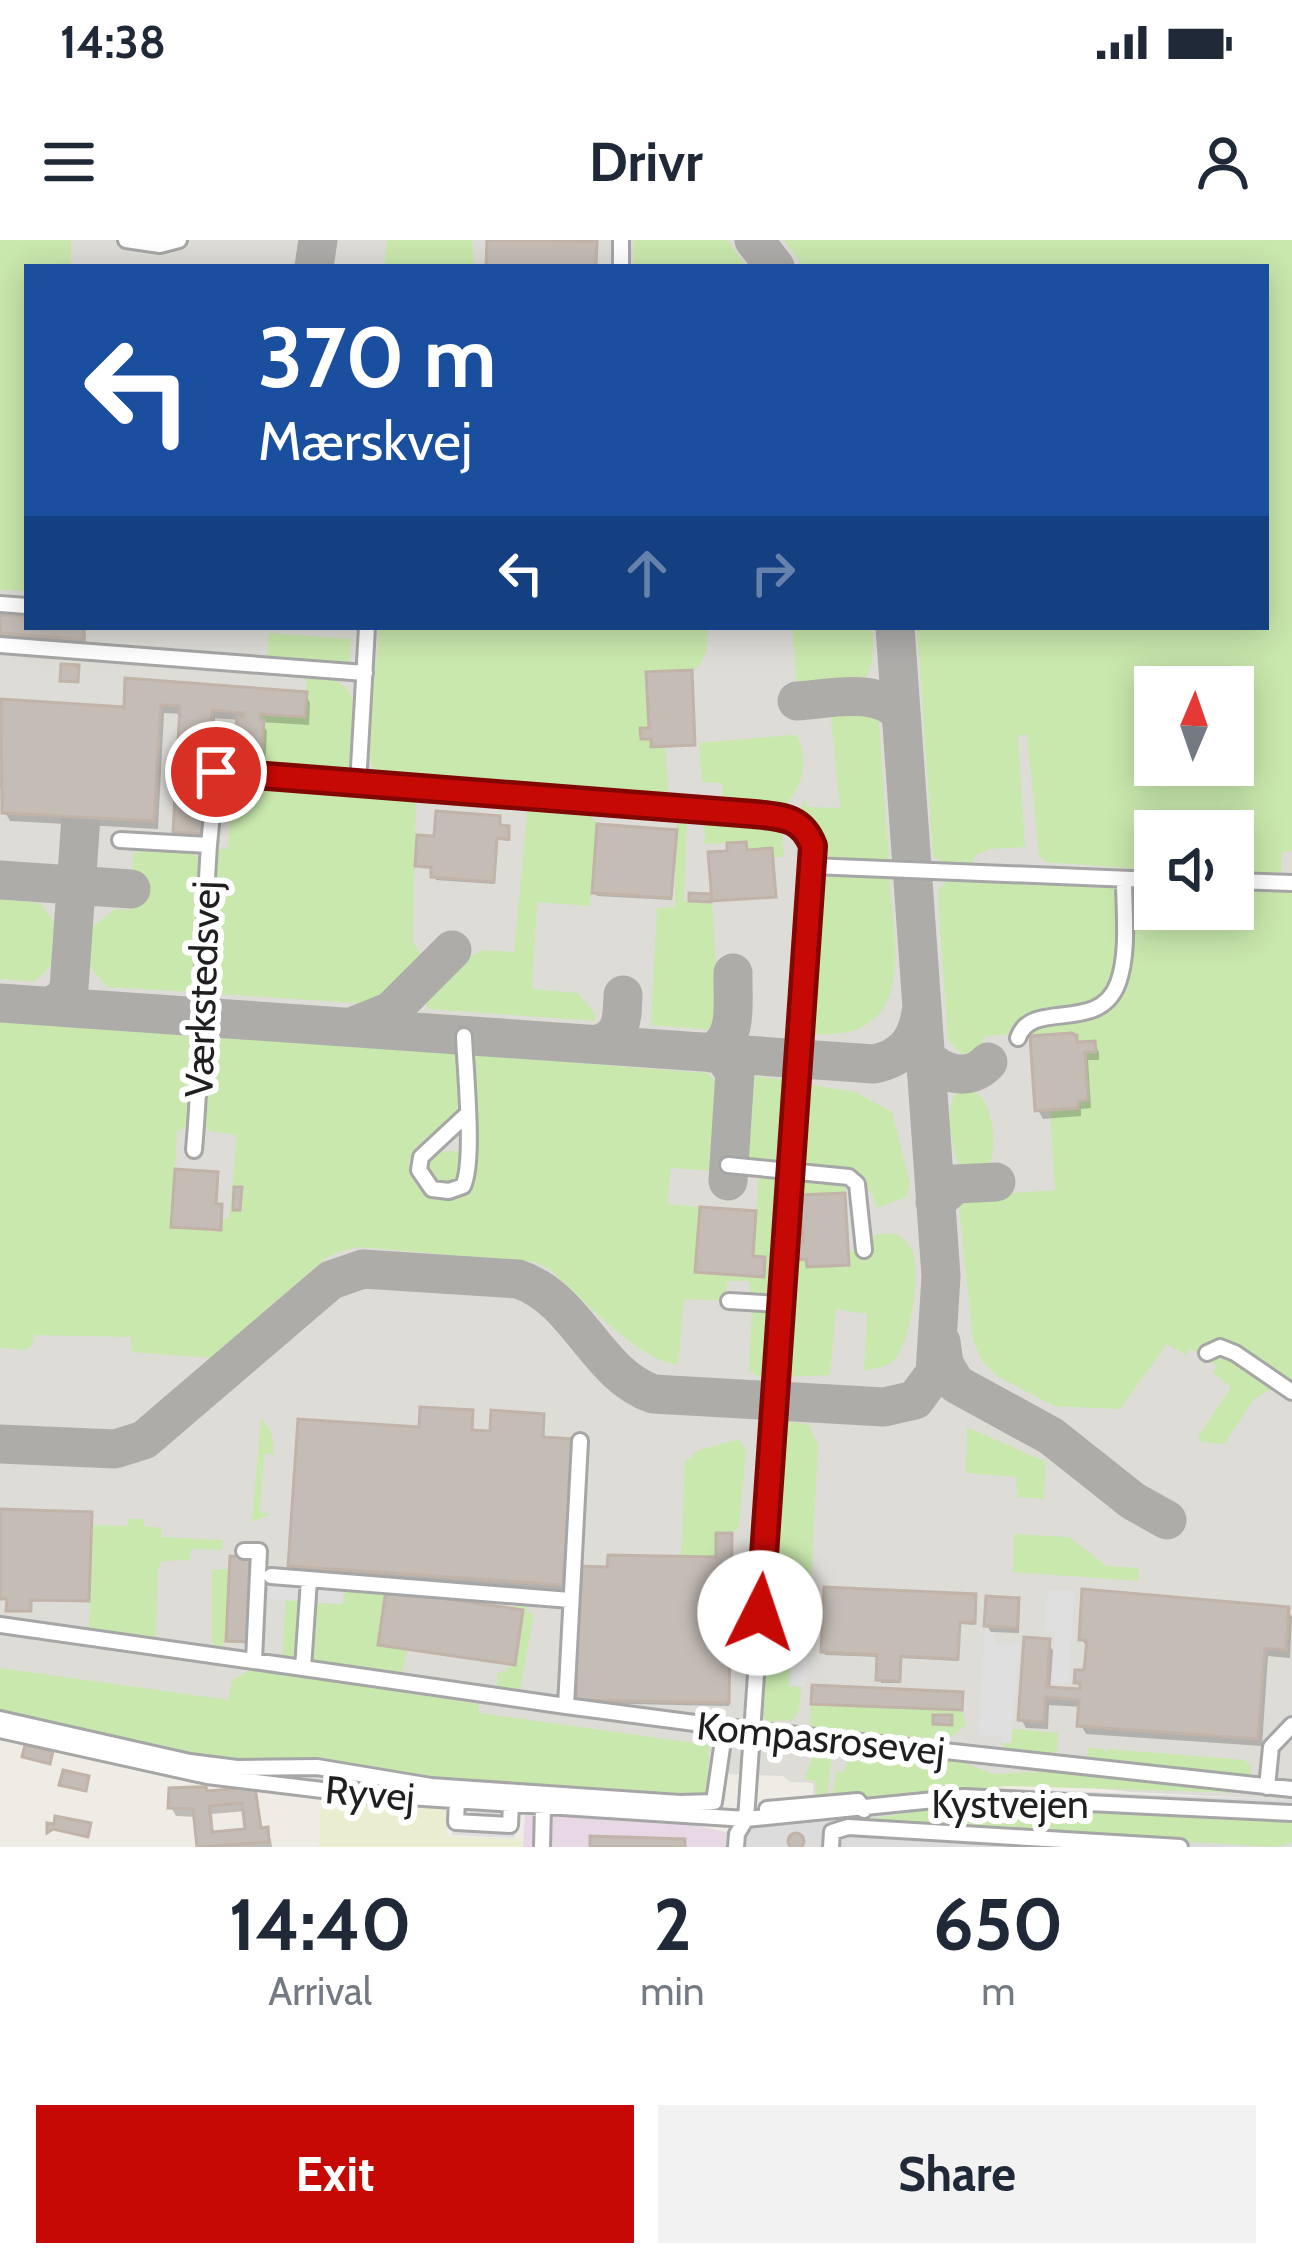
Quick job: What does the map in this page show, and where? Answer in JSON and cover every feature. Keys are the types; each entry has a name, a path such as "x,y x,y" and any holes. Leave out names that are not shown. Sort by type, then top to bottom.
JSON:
{"street":[{"path":"126,240 160,245 179,240"},
{"path":"358,784 366,630"},
{"path":"0,645 365,673"},
{"path":"209,845 216,772 791,818 807,830 813,846 812,866 746,1815 737,1840"},
{"name":"Værkstedsvej","path":"120,840 209,845 199,993 203,1048 194,1150"},
{"path":"812,866 1134,879"},
{"path":"1018,1038 1031,1020 1092,1012 1114,992 1121,964 1124,879"},
{"path":"1254,882 1292,883"},
{"path":"464,1036 466,1115 467,1179 463,1186 448,1191 432,1189 419,1170 421,1156 466,1115"},
{"path":"728,1165 849,1178 857,1184 864,1250"},
{"path":"728,1301 781,1304"},
{"path":"1207,1353 1220,1347 1235,1353 1292,1392"},
{"path":"566,1706 580,1441"},
{"path":"244,1551 259,1551 254,1660"},
{"path":"271,1576 570,1600"},
{"path":"303,1667 309,1580"},
{"name":"Kompasrosevej","path":"0,1624 725,1727 1292,1789"},
{"path":"0,1719 213,1765 317,1767 431,1786 680,1803 714,1802 725,1727"},
{"path":"1267,1787 1270,1747 1292,1725"},
{"name":"Ryvej","path":"0,1730 207,1776 347,1793 746,1815"},
{"name":"Kystvejen","path":"746,1815 864,1810 964,1797 1292,1814"},
{"path":"542,1847 543,1806"},
{"path":"831,1839 848,1827 1180,1847"}],"shaded area":[{"path":"0,240 1292,240 1292,1800 1130,1792 854,1761 835,1797 814,1799 813,1783 790,1782 783,1776 726,1774 723,1813 355,1790 200,1773 0,1726"},
{"path":"271,1572 345,1578 343,1604 269,1599"},
{"path":"796,1585 815,1587 805,1686 791,1685"},
{"path":"1048,1590 1074,1591 1069,1683 1052,1683 1055,1632 1045,1630"},
{"path":"985,1631 995,1631 995,1643 1020,1644 1011,1743 1002,1743 1001,1736 978,1735"},
{"path":"958,1787 1292,1800 1292,1847 725,1847 725,1832"},
{"path":"453,1809 516,1812 515,1838 452,1835"},
{"path":"525,1813 685,1823 725,1832 725,1847 523,1847"}],"green space":[{"path":"0,240 71,240 71,264 24,264 24,591 0,590"},
{"path":"387,240 472,240 474,264 384,264"},
{"path":"634,240 727,240 745,264 633,264"},
{"path":"784,240 1292,240 1292,851 1282,852 1281,874 1254,873 1254,810 1134,810 1134,868 1045,862 1039,856 1027,734 1018,736 1025,847 990,849 975,855 972,865 933,856 917,630 1269,630 1269,264 802,264"},
{"path":"379,630 708,630 702,661 649,728 641,728 641,739 651,739 652,747 665,747 669,797 579,787 579,794 392,779 372,764 367,749 372,662 377,661"},
{"path":"792,630 872,630 871,665 859,682 797,687"},
{"path":"269,633 351,639 350,664 267,659"},
{"path":"306,675 340,683 349,692 355,717 352,765 342,775 246,768 247,758 261,759 264,720 260,714 305,716"},
{"path":"839,707 868,710 879,722 889,862 827,855 817,828 799,812 805,799 806,807 840,808 831,719"},
{"path":"798,736 803,766 799,784 782,809 722,804 722,783 702,782 699,743"},
{"path":"233,783 416,795 413,942 422,957 383,997 368,1004 205,993 215,862 218,849 228,849"},
{"path":"528,805 585,810 597,824 590,906 537,902 532,989 578,993 595,1014 595,1021 428,1009 425,1000 468,957 484,950 514,952"},
{"path":"681,819 687,820 684,901 712,904 715,1030 651,1025 657,908 675,907 676,828"},
{"path":"710,819 772,824 782,830 784,857 747,850 746,842 705,844 704,823"},
{"path":"144,847 189,849 200,860 192,992 107,987 89,965 90,929 115,909 130,910 133,855"},
{"path":"834,873 889,875 895,939 892,985 874,1020 850,1032 807,1035 819,883"},
{"path":"953,876 1120,883 1118,957 1107,991 1078,1009 1030,1014 1013,1034 985,1036 979,1054 966,1059 948,1040 938,897 939,889"},
{"path":"1134,884 1134,930 1254,930 1254,886 1292,887 1292,1387 1220,1342 1198,1354 1191,1349 1186,1355 1167,1344 1120,1409 1054,1406 997,1376 982,1361 973,1340 959,1208 969,1196 1055,1190 1050,1110 1078,1108 1078,1101 1088,1100 1085,1052 1096,1052 1095,1041 1077,1042 1077,1035 1030,1036 1026,1028 1090,1016 1127,965"},
{"path":"0,899 40,903 56,925 53,964 34,982 0,979"},
{"path":"0,1022 192,1036 196,1046 189,1124 177,1132 172,1227 220,1230 221,1220 229,1217 237,1135 210,1131 205,1124 211,1047 218,1037 457,1054 460,1091 456,1111 412,1152 409,1162 418,1186 444,1198 463,1197 472,1187 471,1055 708,1073 715,1081 712,1171 671,1168 667,1204 700,1207 696,1272 763,1277 753,1256 759,1175 776,1175 781,1181 773,1299 750,1296 749,1281 727,1281 725,1301 684,1299 678,1365 628,1340 552,1271 535,1262 358,1247 326,1258 210,1358 132,1352 131,1337 34,1335 26,1350 0,1348"},
{"path":"752,1076 789,1080 782,1161 774,1165 746,1163"},
{"path":"805,1084 855,1092 892,1112 910,1184 906,1197 877,1208 873,1195 858,1179 803,1165 799,1160"},
{"path":"968,1089 984,1101 992,1126 992,1152 985,1172 964,1171 952,1138 952,1101"},
{"path":"435,1152 463,1154 460,1177 444,1183 430,1177 426,1158"},
{"path":"808,1177 844,1180 845,1193 801,1196 803,1242 795,1242 796,1259 806,1259 807,1267 848,1265 848,1251 868,1251 875,1234 897,1234 912,1249 916,1280 912,1312 904,1342 886,1365 864,1371 867,1314 836,1309 830,1375 784,1377 798,1182"},
{"path":"752,1307 773,1312 768,1377 749,1370"},
{"path":"1223,1353 1273,1388 1254,1399 1224,1444 1201,1442 1198,1437 1231,1387 1213,1373 1217,1366 1208,1360"},
{"path":"261,1418 271,1431 274,1454 264,1454 260,1512 271,1514 252,1522"},
{"path":"782,1421 808,1424 818,1445 811,1584 795,1585 789,1686 801,1687 799,1710 792,1721 777,1720 776,1725 764,1719 762,1711"},
{"path":"967,1427 1046,1462 1044,1499 1017,1497 1016,1477 966,1473"},
{"path":"739,1439 746,1450 739,1528 717,1533 716,1557 681,1556 685,1462 699,1450"},
{"path":"129,1519 144,1519 144,1526 161,1528 161,1537 223,1540 222,1550 191,1549 190,1560 162,1561 156,1638 89,1629 92,1525 128,1526"},
{"path":"1014,1534 1069,1537 1107,1566 1139,1568 1138,1581 1013,1572"},
{"path":"230,1569 226,1641 220,1648 212,1643 212,1570"},
{"path":"349,1586 386,1590 378,1645 407,1650 403,1670 397,1673 312,1660 315,1603 342,1604"},
{"path":"286,1600 300,1601 296,1660 282,1658"},
{"path":"529,1604 527,1612 534,1614 520,1690 497,1687 497,1672 515,1665 523,1611 510,1608"},
{"path":"0,1668 229,1700 232,1680 252,1669 479,1704 479,1713 709,1745 707,1793 671,1798 193,1760 0,1716"},
{"path":"811,1704 962,1710 966,1725 943,1743 814,1729 809,1723"},
{"path":"1012,1729 1058,1733 1057,1750 1052,1756 1005,1749 1002,1743 1011,1743"},
{"path":"817,1746 833,1750 827,1796 816,1797 816,1781 804,1779"},
{"path":"1088,1748 1105,1753 1108,1749 1245,1760 1251,1767 1250,1777 1087,1759"},
{"path":"848,1750 960,1761 993,1774 1052,1771 1251,1793 1006,1786 866,1801 864,1796 831,1795 837,1772 845,1771"},
{"path":"321,1801 445,1807 447,1837 523,1839 523,1847 319,1847"},
{"path":"960,1805 1292,1821 1292,1842 1277,1847 846,1822"}],"building":[{"path":"487,240 597,241 596,264 486,264"},
{"path":"0,615 24,617 24,630 84,630 84,640 0,633"},
{"path":"61,664 79,665 78,682 60,681"},
{"path":"692,670 695,745 651,747 651,739 641,739 640,728 649,728 646,672"},
{"path":"125,678 307,692 305,717 260,714 264,720 261,760 234,758 237,717 244,713 212,710 204,834 173,832 180,706 161,705 154,821 2,813 1,699 124,707"},
{"path":"436,811 500,816 500,825 509,826 509,839 497,838 494,882 431,877 431,867 415,866 417,835 434,836"},
{"path":"597,824 677,830 671,898 592,893"},
{"path":"746,842 747,850 772,848 776,897 712,901 708,852 727,851 727,843"},
{"path":"689,893 711,894 711,902 689,901"},
{"path":"1077,1035 1077,1042 1095,1041 1096,1052 1085,1052 1088,1100 1078,1101 1078,1108 1035,1111 1030,1036"},
{"path":"175,1169 218,1172 216,1204 222,1204 221,1230 171,1227"},
{"path":"234,1187 242,1187 240,1210 233,1210"},
{"path":"845,1193 849,1265 807,1267 806,1259 796,1260 795,1242 803,1242 800,1195"},
{"path":"700,1207 756,1211 753,1256 765,1257 764,1277 695,1272"},
{"path":"420,1407 473,1410 472,1430 490,1431 491,1410 544,1414 543,1437 573,1439 563,1585 288,1566 298,1419 419,1427"},
{"path":"0,1509 92,1512 89,1601 31,1600 31,1611 6,1611 7,1599 0,1599"},
{"path":"716,1533 732,1533 729,1703 576,1700 578,1566 607,1567 608,1555 716,1557"},
{"path":"230,1556 254,1558 249,1642 226,1641"},
{"path":"824,1587 976,1594 975,1623 960,1622 958,1659 901,1656 900,1681 876,1680 877,1655 821,1652"},
{"path":"1082,1589 1289,1607 1286,1650 1265,1648 1258,1739 1077,1726 1079,1700 1046,1697 1044,1722 1018,1720 1024,1637 1050,1639 1047,1687 1080,1689 1080,1683 1074,1683 1075,1670 1084,1670 1087,1640 1079,1640"},
{"path":"386,1590 523,1610 515,1665 378,1645"},
{"path":"986,1596 1019,1598 1017,1628 984,1626"},
{"path":"812,1685 963,1692 962,1710 811,1704"},
{"path":"933,1715 952,1715 952,1725 933,1724"},
{"path":"25,1745 53,1751 50,1764 22,1757"},
{"path":"63,1770 89,1776 86,1791 59,1785"},
{"path":"255,1787 261,1828 268,1827 269,1842 197,1847 193,1809 168,1808 169,1788","holes":["242,1803 245,1829 212,1832 209,1806"]},
{"path":"55,1816 91,1823 88,1837 53,1829 47,1833 47,1823 54,1824"},
{"path":"790,1835 802,1835 802,1847 790,1847"},
{"path":"590,1836 685,1839 685,1847 590,1847"}],"taxiway":[{"path":"314,264 318,240"},
{"path":"754,240 773,264"},
{"path":"0,1444 115,1449 144,1440 331,1280 363,1269 518,1279 556,1302 616,1370 653,1394 884,1407 915,1400 935,1373 941,1276 895,630"},
{"path":"797,701 867,697 892,706 901,715"},
{"path":"51,1006 69,988 81,817"},
{"path":"0,880 131,889"},
{"path":"356,1025 391,1011 452,950"},
{"path":"711,1053 730,1029 733,973"},
{"path":"598,1044 617,1031 623,995"},
{"path":"0,1003 874,1064 907,1047 921,1012"},
{"path":"716,1053 735,1072 728,1181"},
{"path":"924,1056 956,1074 973,1072 988,1062"},
{"path":"935,1202 956,1184 996,1182"},
{"path":"941,1342 944,1364 956,1384 1051,1436 1133,1501 1167,1520"}],"route":[{"path":"216,772 754,814 791,818 807,830 813,846 760,1613"}]}
